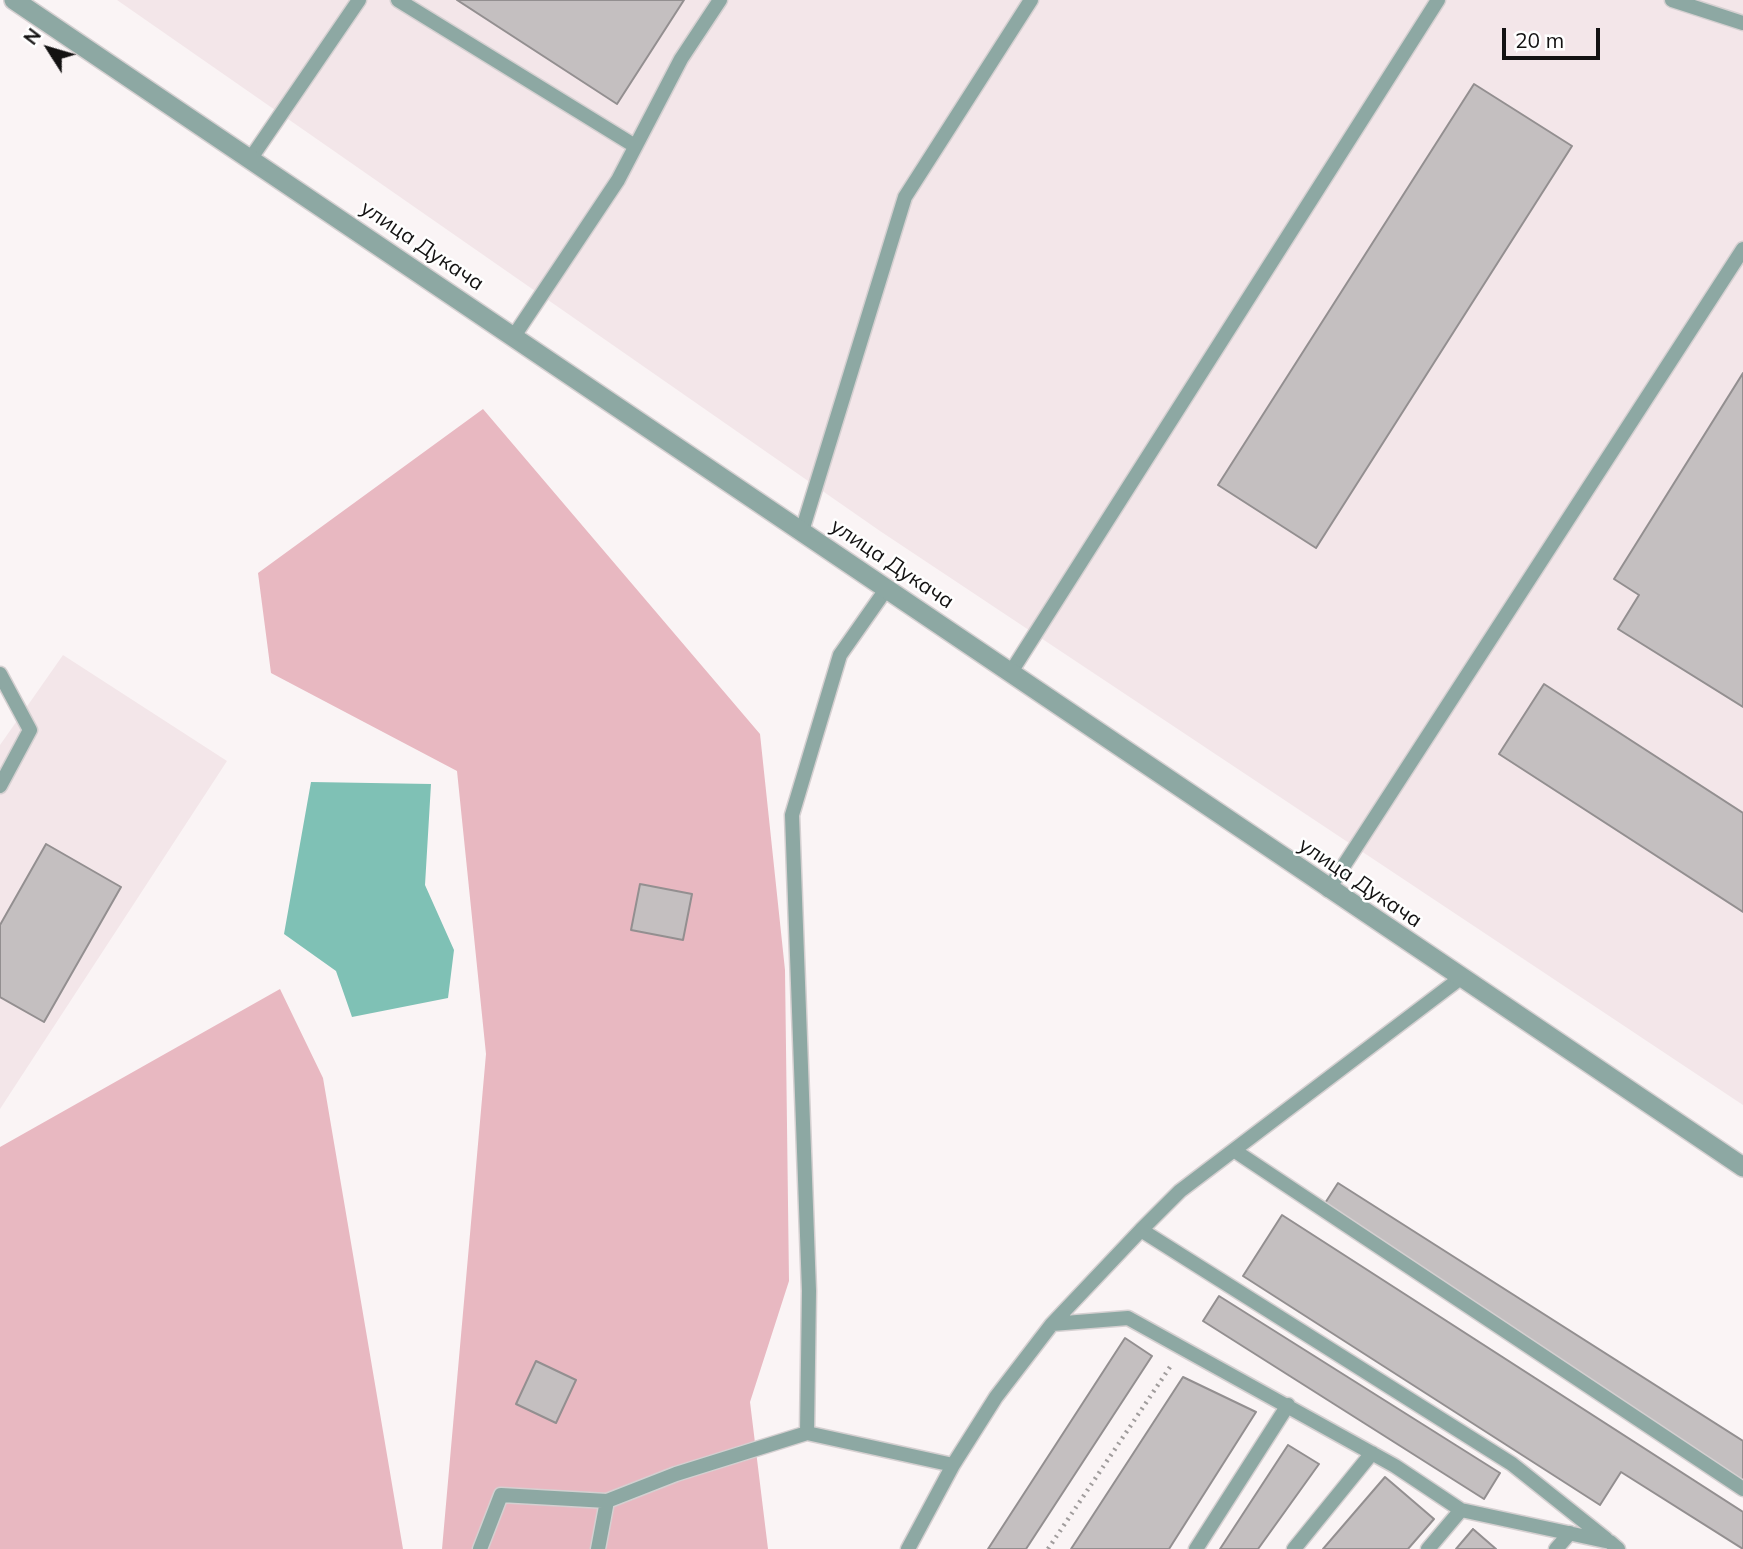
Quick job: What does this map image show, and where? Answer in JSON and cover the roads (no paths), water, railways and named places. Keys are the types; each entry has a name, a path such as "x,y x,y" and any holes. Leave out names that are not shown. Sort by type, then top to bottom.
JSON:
{"street":[{"name":"улица Дукача","path":"14,0 887,588 1328,890 1743,1167"}],"lane":[{"path":"251,158 359,0"},
{"path":"398,0 635,146"},
{"path":"514,336 618,180 681,59 720,0"},
{"path":"802,531 905,197 1031,0"},
{"path":"1011,672 1438,0"},
{"path":"1672,0 1743,23"},
{"path":"1328,890 1743,249"},
{"path":"807,1433 809,1290 791,856 792,815 840,655 887,588"},
{"path":"0,674 30,730 0,786"},
{"path":"908,1549 953,1465 996,1397 1052,1324 1161,1206 1462,977"},
{"path":"1235,1151 1743,1489"},
{"path":"1140,1230 1512,1465 1614,1545"},
{"path":"1052,1324 1128,1318 1372,1453 1461,1510 1614,1545"},
{"path":"1196,1549 1288,1405"},
{"path":"480,1549 501,1495 607,1501 676,1474 807,1433 953,1465"},
{"path":"1294,1549 1372,1453"},
{"path":"598,1549 607,1501"},
{"path":"1428,1549 1461,1510"},
{"path":"1556,1549 1570,1533"}]}
